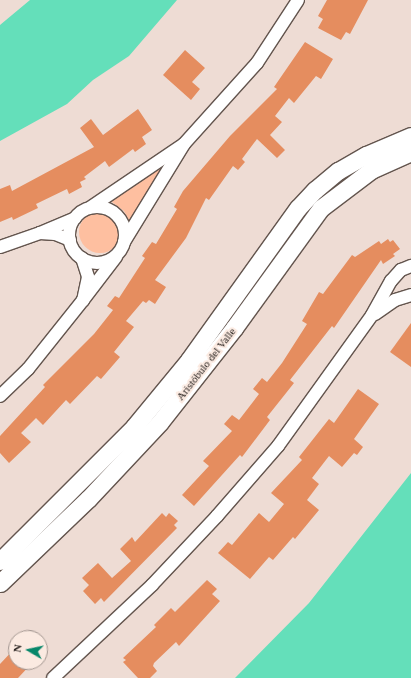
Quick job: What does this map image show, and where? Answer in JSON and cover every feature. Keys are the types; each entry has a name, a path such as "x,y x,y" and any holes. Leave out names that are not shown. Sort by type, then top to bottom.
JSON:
{"street":[{"path":"0,396 28,369 83,300 118,253 184,144 257,63 298,0"},
{"name":"Aristóbulo del Valle","path":"0,561 134,427 189,360 298,208 315,190 338,171 366,155 411,136"},
{"path":"0,247 40,233 75,218 184,144"},
{"name":"Aristóbulo del Valle","path":"0,583 88,499 160,422 234,328 321,208 371,170 411,152"},
{"path":"91,207 101,207 118,215 123,223 124,242"},
{"path":"75,218 69,232 72,247 82,258 88,277 83,300"},
{"path":"40,233 55,234 70,240"},
{"path":"82,258 97,263 105,262 118,253"},
{"path":"53,678 152,585 217,516 278,446 372,315 391,281 400,270 411,266"},
{"path":"372,315 395,300 411,295"}],"shaded area":[{"path":"30,0 177,0 129,56 93,80 67,104 0,141 0,25"},
{"path":"167,163 130,222 124,211 112,202 112,199"},
{"path":"100,211 115,217 121,232 115,247 100,253 85,247 79,232 85,217"},
{"path":"411,473 411,678 235,678 309,603"}],"building":[{"path":"327,0 368,0 350,34 346,32 341,40 318,28 323,19 318,16"},
{"path":"305,42 333,59 321,79 316,76 294,103 289,98 275,116 282,122 270,135 285,150 277,158 257,139 242,159 245,162 238,170 233,166 209,200 206,198 186,238 155,280 166,287 155,304 149,300 146,303 143,301 126,321 134,327 114,352 120,357 101,379 97,376 70,404 66,400 43,425 36,418 21,433 31,442 9,463 0,453 0,436 45,387 43,385 94,334 113,310 107,306 115,296 119,298 145,258 142,256 152,242 156,244 177,209 174,207 183,191 230,136 277,89 274,87"},
{"path":"185,50 205,68 192,82 200,89 191,100 163,75"},
{"path":"138,109 152,130 142,137 146,144 135,152 133,149 109,167 105,161 84,177 86,179 80,182 82,187 69,194 67,189 36,204 38,208 13,220 12,217 0,222 0,189 10,185 12,191 94,147 80,128 91,119 103,135"},
{"path":"388,239 390,242 393,240 400,249 393,254 395,256 383,264 381,260 334,328 332,326 290,380 294,383 267,417 270,420 242,457 240,455 194,506 182,495 209,466 203,461 232,431 224,424 232,415 239,420 259,394 253,389 262,378 267,382 282,363 307,324 302,321 319,292 323,294 352,255 355,257 379,241 381,244"},
{"path":"411,323 411,367 390,352"},
{"path":"358,389 379,404 354,439 363,447 357,455 354,453 342,467 329,456 312,478 319,484 307,500 319,510 295,539 293,537 273,560 269,557 250,579 218,553 228,542 232,545 259,513 269,522 284,504 271,493 302,460 299,457 329,419 334,423"},
{"path":"162,513 166,517 169,513 178,521 174,525 177,528 104,602 101,598 95,604 83,591 89,585 82,578 98,563 112,578 131,561 120,549 132,537 135,542"},
{"path":"207,580 217,589 212,594 220,601 179,646 176,642 154,663 153,666 157,671 150,678 138,678 123,662 126,660 123,658 156,627 154,625 171,608 175,612"},
{"path":"8,656 8,670 26,670 18,678 0,678 0,664"}]}
